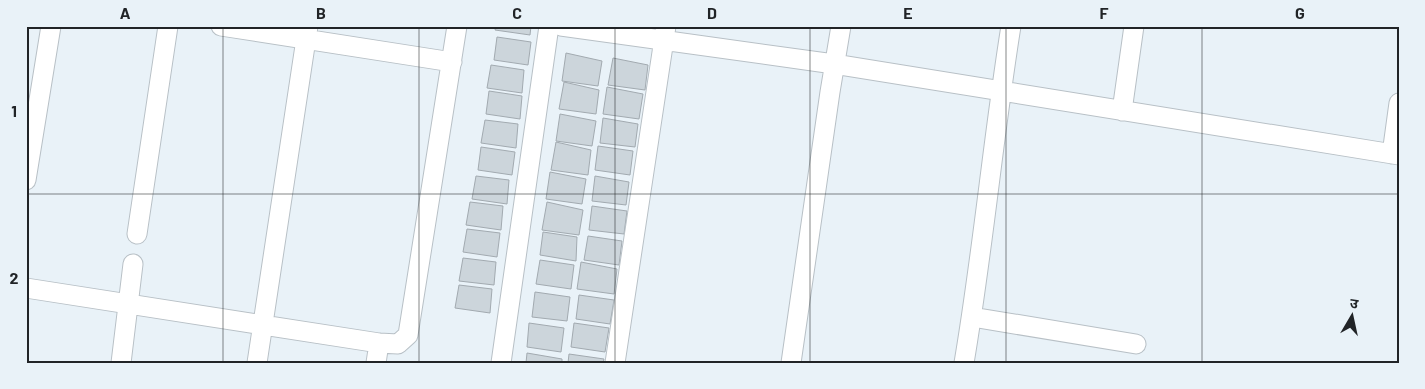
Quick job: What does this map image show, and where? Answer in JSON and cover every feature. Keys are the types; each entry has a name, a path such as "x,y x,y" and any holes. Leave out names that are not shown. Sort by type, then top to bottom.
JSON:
{"street":[{"path":"26,180 51,26"},
{"path":"137,234 168,26"},
{"path":"221,26 307,33 452,62"},
{"path":"26,288 379,343 398,344 408,336 458,26"},
{"path":"501,363 549,26"},
{"path":"561,26 665,33 834,64 1395,155 1399,103"},
{"path":"791,363 841,26"},
{"path":"964,363 972,317 1011,26"},
{"path":"1122,110 1134,26"},
{"path":"257,363 307,33"},
{"path":"615,363 665,33"},
{"path":"120,363 133,264"},
{"path":"972,317 1136,344"},
{"path":"376,363 379,343"}],"building":[{"path":"496,26 531,26 530,35 495,30"},
{"path":"497,37 531,42 528,65 494,60"},
{"path":"566,53 602,61 598,86 562,81"},
{"path":"613,58 648,65 645,90 608,85"},
{"path":"491,65 524,70 522,93 487,88"},
{"path":"564,82 599,90 596,114 559,109"},
{"path":"607,87 643,94 639,119 603,114"},
{"path":"489,91 522,96 520,119 486,114"},
{"path":"560,114 596,121 592,146 556,141"},
{"path":"603,118 638,124 635,147 600,143"},
{"path":"485,120 518,124 516,148 481,143"},
{"path":"556,142 591,150 588,175 551,170"},
{"path":"598,146 633,151 630,175 595,170"},
{"path":"481,147 515,152 512,175 478,170"},
{"path":"550,172 586,179 582,204 546,199"},
{"path":"476,176 509,180 507,204 472,199"},
{"path":"595,176 629,182 626,205 592,201"},
{"path":"470,202 503,206 501,230 466,225"},
{"path":"547,202 583,210 579,235 542,230"},
{"path":"592,206 627,211 624,234 589,230"},
{"path":"467,229 500,233 497,257 463,252"},
{"path":"543,232 577,237 576,261 540,255"},
{"path":"588,236 622,241 619,265 584,260"},
{"path":"463,258 496,262 494,285 459,281"},
{"path":"540,260 574,265 571,289 536,284"},
{"path":"581,262 617,269 614,294 577,289"},
{"path":"459,285 492,289 490,313 455,308"},
{"path":"535,292 570,297 567,321 532,317"},
{"path":"579,295 614,300 610,324 576,319"},
{"path":"529,323 564,328 561,352 527,347"},
{"path":"574,323 609,328 605,352 571,347"},
{"path":"527,353 562,359 562,363 526,363"},
{"path":"569,354 604,359 603,363 568,363"}]}
